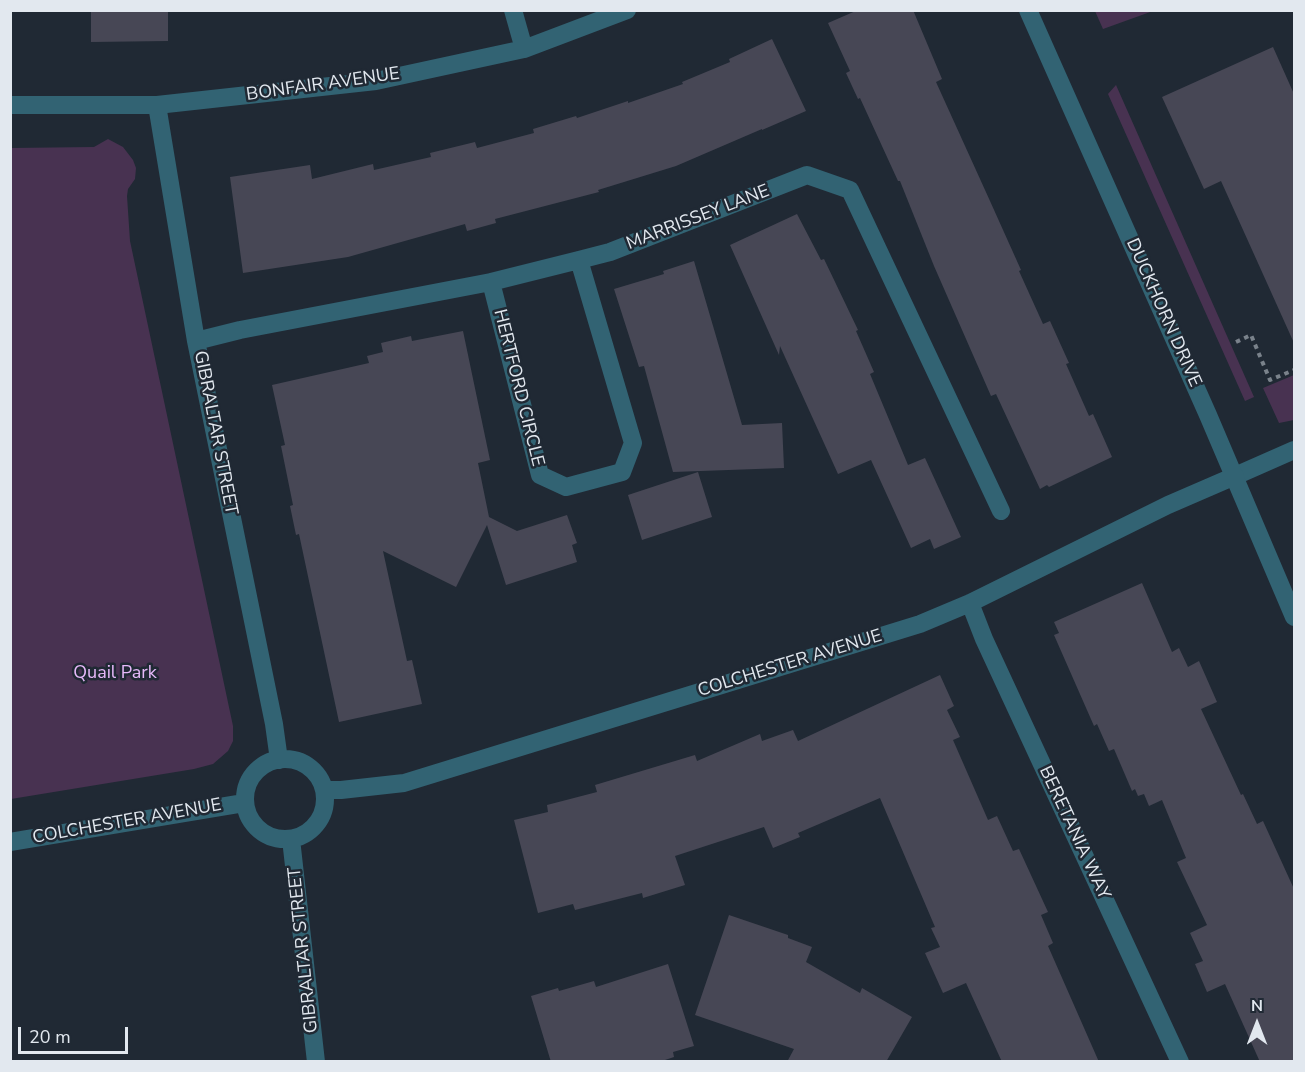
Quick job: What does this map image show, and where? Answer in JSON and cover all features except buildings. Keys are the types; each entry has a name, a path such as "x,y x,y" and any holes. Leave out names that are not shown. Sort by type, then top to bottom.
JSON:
{"street":[{"path":"513,10 524,49"},
{"name":"BONFAIR AVENUE","path":"10,105 157,105 376,81 524,49 627,10"},
{"name":"DUCKHORN DRIVE","path":"1028,10 1235,476 1294,616"},
{"name":"GIBRALTAR STREET","path":"157,105 196,340 272,712 279,760"},
{"name":"MARRISSEY LANE","path":"196,340 491,282 610,252 807,175 850,190 1000,511"},
{"name":"HERTFORD CIRCLE","path":"491,282 540,475 566,487 622,472 633,442 579,260"},
{"name":"COLCHESTER AVENUE","path":"325,790 404,783 921,624 970,603 1168,505 1294,450"},
{"name":"BERETANIA WAY","path":"970,603 984,639 1180,1062"},
{"path":"285,758 298,761 310,768 319,778 325,790 326,803 315,827 304,835 291,839 278,839 265,835 248,816 244,803 245,789 251,777 260,767 285,758"},
{"name":"COLCHESTER AVENUE","path":"10,842 244,803"},
{"name":"GIBRALTAR STREET","path":"291,839 316,1062"}],"path":[{"path":"1236,342 1251,335 1270,380 1294,370"}],"green space":[{"path":"1095,11 1153,11 1103,29"},
{"path":"1116,85 1254,397 1245,401 1108,94"},
{"name":"Quail Park","path":"108,139 123,147 136,168 135,179 128,189 127,196 130,241 233,726 233,741 228,751 213,764 194,769 11,799 11,148 94,147"},
{"path":"1294,375 1294,420 1279,423 1263,388"}]}
